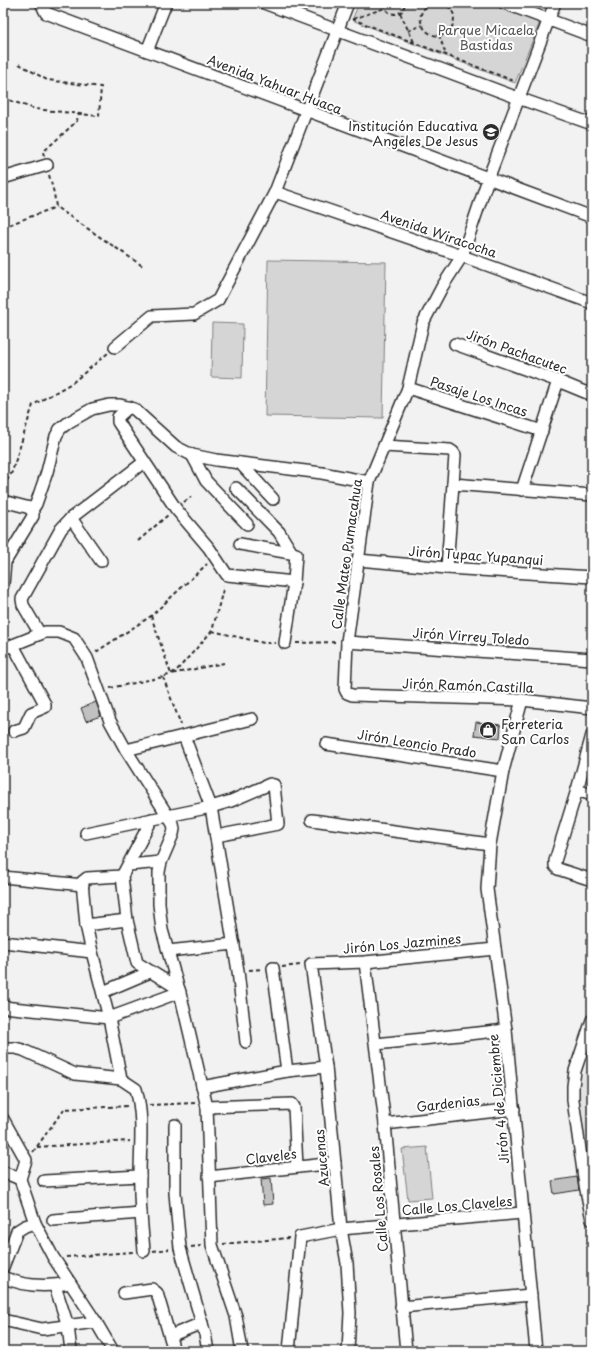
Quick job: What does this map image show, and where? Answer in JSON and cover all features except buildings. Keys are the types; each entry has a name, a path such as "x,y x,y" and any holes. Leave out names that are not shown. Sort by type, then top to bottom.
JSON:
{"street":[{"path":"147,51 166,3"},
{"path":"264,3 518,98 592,124"},
{"path":"115,347 152,316 194,314 218,300 276,192 348,3"},
{"name":"Calle Mateo Pumacahua","path":"345,689 347,642 369,482 408,388 423,323 442,287 462,256 488,179 555,3"},
{"name":"Avenida Yahuar Huaca","path":"43,4 46,13 592,217"},
{"path":"500,4 592,36"},
{"path":"3,178 47,165"},
{"name":"Avenida Wiracocha","path":"276,192 462,256 592,303"},
{"name":"Jirón Pachacutec","path":"455,344 558,381 592,395"},
{"path":"522,490 558,381"},
{"name":"Pasaje Los Incas","path":"408,388 542,431"},
{"path":"3,501 30,508 34,507 47,472 56,436 60,429 92,409 109,405 120,405 134,409 176,447 192,456 322,473 369,482"},
{"path":"129,407 118,417 118,422 176,509 216,557 228,575 294,582"},
{"path":"384,446 450,450 453,452 455,456 454,484 447,568"},
{"path":"192,456 206,481 247,524"},
{"path":"40,634 23,605 22,599 61,529 71,518 144,462"},
{"path":"240,463 273,499"},
{"path":"454,484 592,495"},
{"path":"236,488 278,532 292,553"},
{"path":"3,585 5,562 31,521 33,513 30,508"},
{"path":"71,518 102,561"},
{"path":"240,544 295,553 297,556 284,643"},
{"name":"Jirón Tupac Yupanqui","path":"358,560 447,568 592,577"},
{"path":"14,731 24,728 31,713 45,707 45,704 8,647 45,632 59,632 74,638 87,658 100,690 104,707 110,721 126,750 173,824 174,829 161,862 159,872 159,904 162,930 179,991 207,1107 212,1245 236,1316 242,1351"},
{"name":"Jirón Virrey Toledo","path":"347,642 592,659"},
{"name":"Jirón Ramón Castilla","path":"345,689 347,694 352,695 522,700 592,708"},
{"name":"Jirón 4 de Diciembre","path":"522,700 504,770 490,844 487,888 506,1030 536,1351"},
{"path":"126,750 252,719"},
{"path":"592,735 555,861 555,866 558,869 592,880"},
{"path":"184,736 211,806 234,944 246,1042"},
{"name":"Jirón Leoncio Prado","path":"326,744 504,770"},
{"path":"86,833 231,801 270,784 274,785 278,824 216,836"},
{"path":"577,790 592,794"},
{"path":"152,819 122,876 127,920 135,960 139,965 179,991"},
{"path":"312,820 490,844"},
{"path":"129,865 161,862"},
{"path":"121,1079 109,1018 86,925 82,882 87,878 122,876"},
{"path":"3,877 83,885"},
{"path":"86,925 127,920"},
{"path":"3,942 92,952"},
{"path":"168,951 234,944"},
{"name":"Jirón Los Jazmines","path":"311,964 365,962 495,949"},
{"name":"Calle Los Rosales","path":"365,962 385,1124 406,1351"},
{"name":"Azucenas","path":"311,964 326,1066 341,1229 347,1263 350,1313 348,1351"},
{"path":"273,968 287,1072"},
{"path":"102,992 150,972"},
{"path":"3,1007 109,1018 179,991"},
{"path":"592,1020 575,1071 573,1086 573,1100 589,1184 592,1220"},
{"path":"376,1044 506,1030"},
{"path":"3,1048 23,1050 75,1074 121,1079 136,1090 140,1105 141,1213 144,1252"},
{"path":"202,1087 326,1066"},
{"path":"207,1107 292,1104 294,1106 297,1166"},
{"name":"Gardenias","path":"385,1124 514,1109"},
{"path":"3,1119 26,1160 20,1179 35,1223 53,1257 96,1322 113,1351"},
{"path":"175,1125 175,1193 180,1248 202,1323 208,1351"},
{"name":"Claveles","path":"209,1177 297,1166 335,1163"},
{"path":"3,1172 20,1179"},
{"path":"44,1181 140,1176"},
{"path":"53,1220 141,1213"},
{"name":"Calle Los Claveles","path":"289,1351 300,1237 341,1229 522,1213"},
{"path":"3,1267 17,1231 35,1223"},
{"path":"3,1277 34,1285 55,1286 70,1283"},
{"path":"55,1286 68,1326 71,1351"},
{"path":"124,1293 152,1288 157,1293 174,1351"},
{"path":"402,1306 531,1295"},
{"path":"3,1320 42,1329 96,1322"},
{"path":"170,1336 202,1323"}],"path":[{"path":"385,3 385,8 392,14 400,13 405,3"},
{"path":"431,3 426,6 421,15 422,25 429,33 439,35 448,31 454,23 453,12 446,4 442,3"},
{"path":"489,3 500,4"},
{"path":"338,31 352,19 385,8"},
{"path":"400,13 414,42"},
{"path":"352,19 354,14"},
{"path":"352,19 517,82"},
{"path":"408,31 422,25"},
{"path":"439,35 446,55"},
{"path":"3,98 35,109 99,116 101,87 47,80 19,64"},
{"path":"78,114 77,121 43,152 54,192 56,207 144,267"},
{"path":"3,227 56,207"},
{"path":"3,487 12,472 33,405 72,383 115,347"},
{"path":"138,541 191,497"},
{"path":"87,658 151,616 216,557"},
{"path":"171,674 178,669 212,632 228,575"},
{"path":"151,616 171,674"},
{"path":"100,690 224,663"},
{"path":"163,677 184,736"},
{"path":"26,1160 64,1110 194,1103 200,1103 207,1107"},
{"path":"37,1147 141,1140"}],"shaded area":[{"path":"592,1051 592,1177 590,1178 579,1097 582,1079"}],"green space":[{"name":"Parque Micaela Bastidas","path":"359,3 491,3 540,22 515,83 352,20"},
{"path":"268,260 386,262 383,418 265,416"},
{"path":"212,323 243,324 242,378 211,377"},
{"path":"427,1147 432,1198 408,1200 402,1149"}],"place":[{"name":"Institución Educativa Angeles De Jesus","path":"491,132"},
{"name":"Ferreteria San Carlos","path":"488,730"}]}
